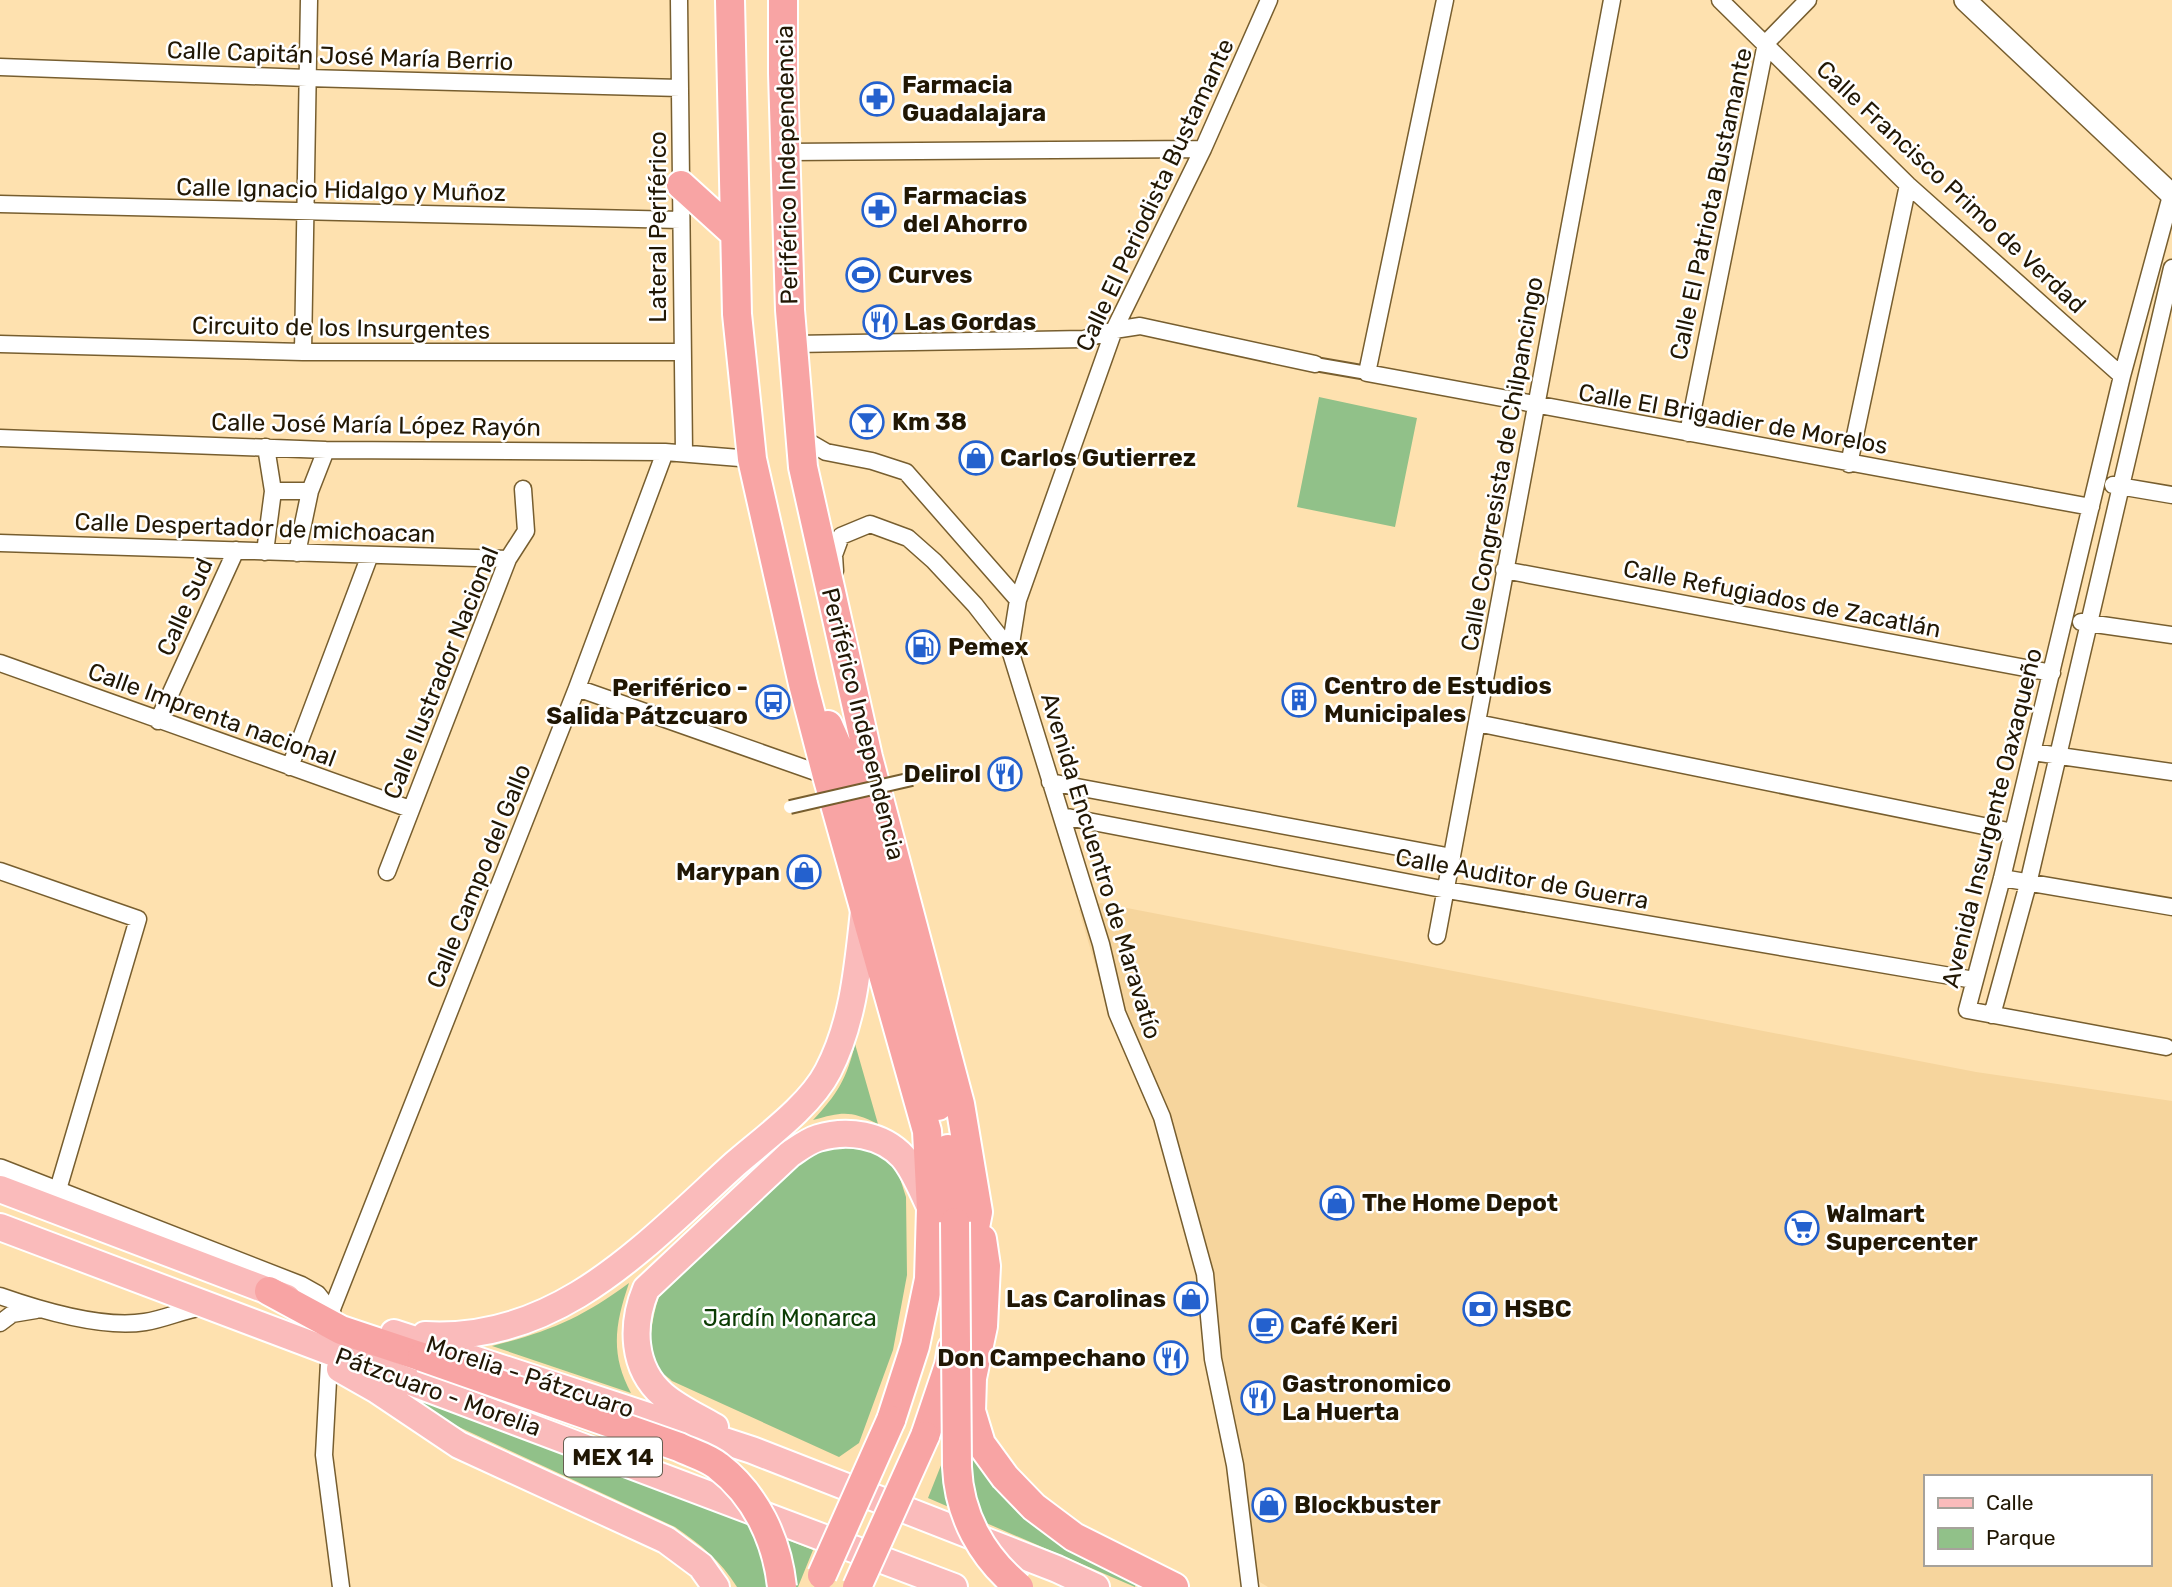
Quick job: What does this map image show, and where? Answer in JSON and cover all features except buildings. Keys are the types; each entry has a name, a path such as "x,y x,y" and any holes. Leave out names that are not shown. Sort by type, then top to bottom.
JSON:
{"highway":[{"name":"Periférico Independencia","path":"730,0 737,314 752,459 803,684 827,776 927,1131 955,1215 929,1279 915,1346 891,1420 819,1581"},
{"name":"Periférico Independencia","path":"783,0 790,310 803,467 868,757 960,1104 949,1365 925,1436 857,1587"},
{"path":"681,184 735,234"},
{"path":"803,684 812,693 823,714 850,777 934,1087 953,1176 957,1467 960,1494 980,1544 998,1567 1019,1587"},
{"path":"955,1215 986,1266 983,1326 972,1378 971,1411 981,1444 1005,1477 1034,1507 1074,1537 1174,1587"},
{"path":"269,1291 341,1330 679,1447 715,1463 743,1490 765,1525 778,1559 782,1587"}],"main road":[{"path":"395,1333 444,1336 495,1330 536,1317 583,1294 637,1252 802,1105 828,1073 845,1032 856,982 864,911"},
{"path":"752,1450 663,1395 643,1368 636,1339 637,1311 646,1289 790,1154 815,1138 842,1132 885,1143 903,1158 955,1215"},
{"name":"Morelia - Pátzcuaro","path":"0,1189 55,1200 269,1291 330,1314 752,1450 1045,1564 1096,1587"},
{"name":"Pátzcuaro - Morelia","path":"0,1227 954,1587"},
{"path":"272,1330 377,1390 459,1446 666,1540 701,1566 716,1587"}],"street":[{"path":"303,352 309,0"},
{"name":"Lateral Periférico","path":"679,0 684,453"},
{"name":"Calle El Periodista Bustamante","path":"1010,650 1018,600 1114,330 1203,149 1269,0"},
{"path":"794,344 1084,339 1140,326 1367,373 1445,0"},
{"name":"Calle Congresista de Chilpancingo","path":"1437,936 1612,0"},
{"name":"Calle Francisco Primo de Verdad","path":"1720,0 1908,186 2122,376"},
{"name":"Calle El Patriota Bustamante","path":"1688,433 1766,43 1808,0"},
{"path":"1965,0 2172,194"},
{"name":"Calle Capitán José María Berrio","path":"0,67 680,88"},
{"path":"787,152 1203,149"},
{"path":"1849,464 1908,186"},
{"name":"Avenida Insurgente Oaxaqueño","path":"2172,194 2122,376 2002,878 1967,1010 1992,1015 2028,884 2172,268"},
{"name":"Calle Ignacio Hidalgo y Muñoz","path":"0,204 681,220"},
{"name":"Circuito de los Insurgentes","path":"0,344 303,352 681,352"},
{"name":"Calle El Brigadier de Morelos","path":"1367,373 2091,507"},
{"path":"800,437 826,453 872,461 906,472 1018,600"},
{"name":"Calle José María López Rayón","path":"0,438 326,450 665,452 752,459"},
{"path":"265,552 273,491 266,447"},
{"path":"297,553 310,491 326,450"},
{"name":"Calle Campo del Gallo","path":"330,1314 577,688 665,452"},
{"path":"2096,483 2172,495"},
{"name":"Calle Ilustrador Nacional","path":"387,872 508,559 526,531 523,489"},
{"path":"273,491 310,491"},
{"path":"837,619 834,555 841,536 870,524 908,538 934,561 1010,650"},
{"name":"Calle Despertador de michoacan","path":"0,543 508,559"},
{"name":"Calle Sud","path":"158,721 236,550"},
{"path":"290,767 370,555"},
{"name":"Calle Refugiados de Zacatlán","path":"1504,570 2052,673"},
{"path":"2064,619 2172,635"},
{"name":"Avenida Encuentro de Maravatío","path":"1010,650 1101,944 1117,1013 1162,1117 1205,1274 1213,1359 1235,1465 1250,1587"},
{"name":"Calle Imprenta nacional","path":"0,663 410,809"},
{"path":"577,688 827,776"},
{"path":"1477,723 2013,832"},
{"path":"2032,752 2172,772"},
{"path":"790,807 912,779"},
{"name":"Calle Auditor de Guerra","path":"1050,782 1452,857"},
{"name":"Calle Auditor de Guerra","path":"1062,816 1447,890 1974,980"},
{"path":"0,871 138,919 55,1200"},
{"path":"2002,878 2172,907"},
{"path":"1992,1015 2166,1047"},
{"path":"0,1170 55,1200 300,1287 316,1296 330,1314"},
{"path":"0,1296 39,1310 123,1325 149,1322 187,1309 209,1306"},
{"path":"0,1323 12,1314 39,1310"},
{"path":"329,1362 324,1455 341,1587"}],"shaded area":[{"path":"1101,903 1976,1072 2172,1101 2172,1587 1268,1587 1258,1581 1248,1587 1204,1292 1154,1121 1113,1026 1079,910"}],"green space":[{"path":"1319,397 1417,418 1395,527 1297,507"},
{"path":"855,1044 878,1124 853,1114 831,1115 813,1120 840,1085"},
{"name":"Jardín Monarca","path":"862,1144 895,1163 906,1197 907,1275 893,1350 859,1443 839,1457 672,1381 660,1371 652,1358 651,1331 659,1297 794,1165 819,1148"},
{"path":"629,1283 620,1312 617,1352 624,1379 631,1393 492,1346 530,1335 580,1315"},
{"path":"411,1391 813,1550 798,1587 737,1587 709,1554 675,1527 433,1415"},
{"path":"957,1425 1137,1581 1135,1587 928,1498"}],"place":[{"name":"Farmacia Guadalajara","path":"877,99"},
{"name":"Farmacias del Ahorro","path":"879,210"},
{"name":"Curves","path":"863,275"},
{"name":"Las Gordas","path":"880,322"},
{"name":"Km 38","path":"867,422"},
{"name":"Carlos Gutierrez","path":"976,458"},
{"name":"Pemex","path":"923,647"},
{"name":"Centro de Estudios Municipales","path":"1299,700"},
{"name":"Periférico - Salida Pátzcuaro","path":"773,702"},
{"name":"Delirol","path":"1005,774"},
{"name":"Marypan","path":"804,872"},
{"name":"The Home Depot","path":"1337,1203"},
{"name":"Walmart Supercenter","path":"1802,1228"},
{"name":"Las Carolinas","path":"1191,1299"},
{"name":"HSBC","path":"1480,1309"},
{"name":"Café Keri","path":"1266,1326"},
{"name":"Don Campechano","path":"1171,1358"},
{"name":"Gastronomico La Huerta","path":"1258,1398"},
{"name":"Blockbuster","path":"1269,1505"}]}
